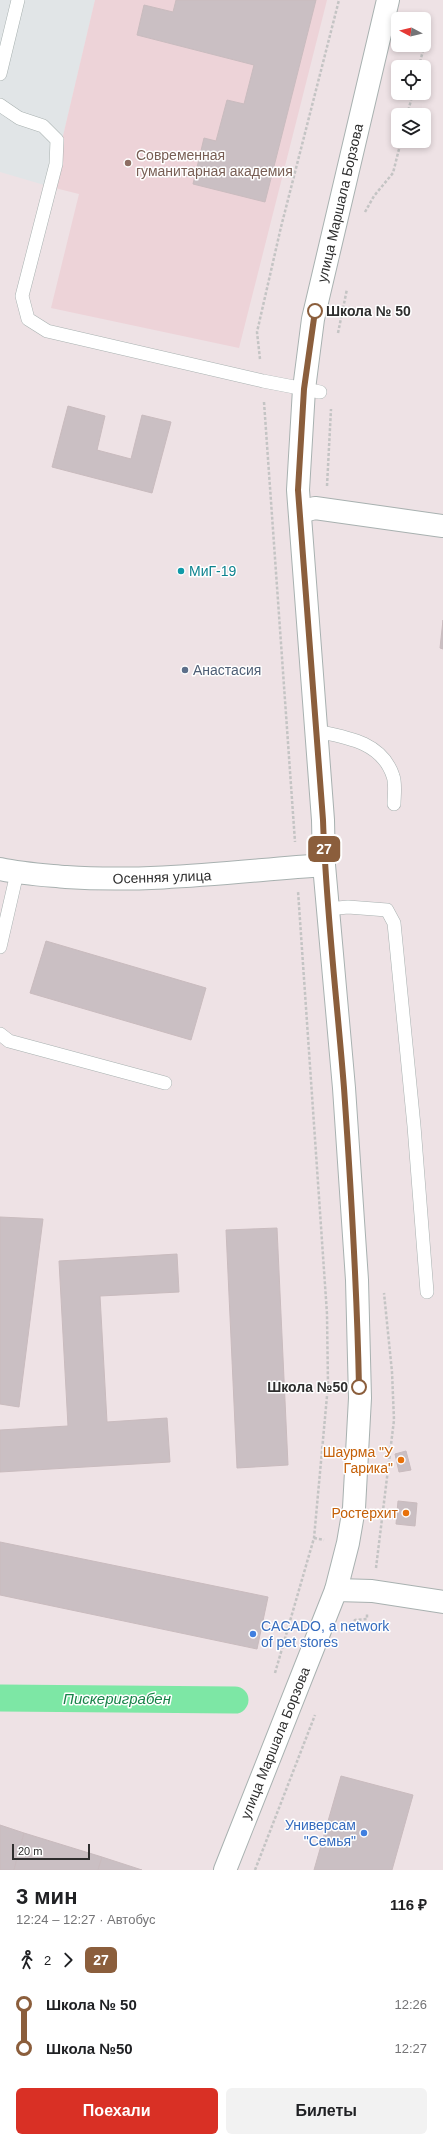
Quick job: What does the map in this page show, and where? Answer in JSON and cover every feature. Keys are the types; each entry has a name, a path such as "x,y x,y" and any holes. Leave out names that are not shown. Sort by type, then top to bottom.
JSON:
{"main road":[{"name":"улица Маршала Борзова","path":"225,1870 336,1590 348,1544 354,1508 360,1398 357,1280 344,1088 324,865 316,731 298,490 312,390 313,319 388,0"},
{"path":"300,512 315,508 443,526"},
{"name":"Осенняя улица","path":"8,871 104,879 200,876 324,865"},
{"path":"336,1590 372,1591 443,1602"}],"lane":[{"path":"0,74 18,0"},
{"path":"0,105 19,118 43,126 57,140 56,164 22,296 28,319 48,331 262,381 312,390"},
{"path":"316,731 355,738 382,756 393,777 394,804"},
{"path":"0,946 8,871"},
{"path":"328,909 348,907 387,910 394,923 414,1126 427,1292"},
{"path":"0,1034 9,1041 165,1083"}],"path":[{"path":"273,1678 314,1538 328,1385 327,1314 262,381 257,332 281,227 339,0"},
{"path":"362,216 374,196 393,173 399,148"},
{"path":"337,338 348,285"},
{"path":"329,511 326,487 331,407"},
{"path":"347,1631 355,1620 367,1618 380,1549 394,1420 391,1364 383,1288"},
{"path":"255,1870 316,1712"}],"shaded area":[{"path":"0,0 95,0 51,187 0,172"},
{"name":"Современная гуманитарная академия","path":"95,0 176,0 173,12 144,5 137,35 254,65 244,104 227,100 216,141 193,184 265,202 316,0 327,0 239,348 51,308 79,194 51,187"}],"building":[{"path":"176,0 316,0 265,202 193,184 204,138 216,141 227,100 244,104 254,65 137,35 144,5 173,12"},
{"path":"68,406 105,416 97,450 131,459 142,415 171,422 152,493 52,467"},
{"path":"443,620 443,649 440,648"},
{"path":"46,941 206,988 191,1040 30,993"},
{"path":"0,1217 43,1219 19,1407 0,1404"},
{"path":"277,1228 288,1465 237,1468 226,1230"},
{"path":"177,1254 179,1292 100,1296 107,1422 167,1418 170,1462 0,1472 0,1430 68,1426 59,1261"},
{"path":"406,1451 411,1470 399,1472 395,1454"},
{"path":"398,1501 417,1503 415,1526 396,1524"},
{"path":"0,1542 268,1597 257,1649 0,1595"},
{"name":"Универсам \"Семья\"","path":"341,1776 413,1795 392,1870 314,1870"},
{"path":"0,1825 24,1833 14,1870 0,1870"},
{"path":"24,1833 102,1857 98,1870 14,1870"},
{"path":"102,1857 142,1870 98,1870"}],"waterway":[{"name":"Пискериграбен","path":"0,1698 235,1700"}],"bus line":[{"name":"27","path":"315,311 304,389 298,490 323,820 324,865 344,1088 357,1280 359,1387"}],"place":[{"name":"Современная гуманитарная академия","path":"128,163"},
{"name":"Школа № 50","path":"315,311"},
{"name":"МиГ-19","path":"181,571"},
{"name":"Анастасия","path":"185,670"},
{"name":"Школа №50","path":"359,1387"},
{"name":"Шаурма \"У Гарика\"","path":"401,1460"},
{"name":"Ростерхит","path":"406,1513"},
{"name":"CACADO, a network of pet stores","path":"253,1634"},
{"name":"Универсам \"Семья\"","path":"364,1833"}]}
